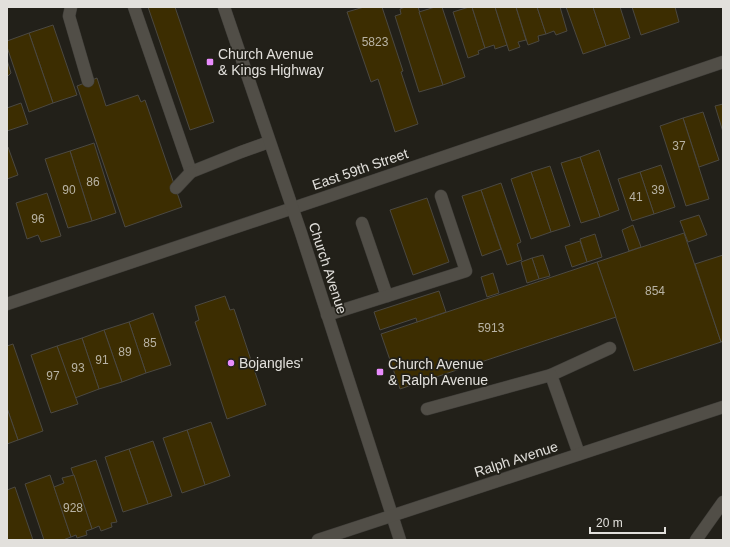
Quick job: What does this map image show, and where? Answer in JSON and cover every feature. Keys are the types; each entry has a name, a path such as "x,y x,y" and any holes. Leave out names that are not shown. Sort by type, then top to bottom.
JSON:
{"main road":[{"path":"71,7 69,16 88,81"},
{"path":"134,7 191,172"},
{"name":"Church Avenue","path":"224,7 292,208 400,540"},
{"name":"East 59th Street","path":"7,304 723,62"},
{"path":"176,188 191,172 269,142"},
{"path":"327,315 466,271 441,196"},
{"path":"362,223 387,296"},
{"path":"427,409 551,375 610,348"},
{"path":"551,375 579,454"},
{"name":"Ralph Avenue","path":"318,540 723,407"},
{"path":"696,540 723,502"}],"building":[{"path":"148,7 175,7 214,122 190,130"},
{"path":"364,7 382,7 403,71 401,72 418,124 395,132 378,79 371,82 347,12"},
{"path":"405,7 418,7 443,85 419,92 395,16 401,14 400,9"},
{"path":"435,7 442,7 465,77 443,85 419,12"},
{"path":"472,7 485,48 478,51 479,54 468,58 453,12"},
{"path":"472,7 495,7 507,45 495,49 494,45 485,48"},
{"path":"495,7 516,7 526,40 518,42 520,47 509,51"},
{"path":"516,7 537,7 546,34 538,36 539,41 528,45"},
{"path":"537,7 560,7 567,31 556,35 554,31 546,34"},
{"path":"566,7 593,7 606,46 583,54"},
{"path":"593,7 620,7 630,38 606,46"},
{"path":"632,7 675,7 679,22 641,35"},
{"path":"53,25 77,95 53,103 29,33"},
{"path":"29,33 53,103 29,112 7,47 7,41"},
{"path":"7,60 11,73 7,77"},
{"path":"97,78 106,106 138,95 141,102 145,100 182,207 125,227 77,86"},
{"path":"21,103 28,124 7,131 7,108"},
{"path":"723,104 723,132 715,106"},
{"path":"703,112 719,160 699,167 683,118"},
{"path":"683,118 709,199 686,206 660,126"},
{"path":"94,143 116,213 92,221 70,151"},
{"path":"7,147 18,175 7,179"},
{"path":"599,150 619,210 600,217 580,157"},
{"path":"70,151 92,221 68,228 45,159"},
{"path":"580,157 600,217 581,223 561,163"},
{"path":"661,165 675,207 654,214 640,172"},
{"path":"550,166 570,226 551,232 531,172"},
{"path":"531,172 551,232 531,239 511,179"},
{"path":"640,172 654,214 632,221 618,179"},
{"path":"501,183 521,242 517,244 522,260 507,265 481,190"},
{"path":"481,190 501,249 482,256 462,196"},
{"path":"47,193 61,236 41,242 38,235 27,239 16,203"},
{"path":"427,198 449,262 413,275 390,210"},
{"path":"699,215 707,235 688,242 680,221"},
{"path":"633,225 641,247 629,251 622,230"},
{"path":"684,233 721,342 634,371 597,262"},
{"path":"595,234 602,257 587,262 580,239"},
{"path":"580,241 587,262 572,267 565,246"},
{"path":"543,255 550,276 539,279 532,258"},
{"path":"723,255 723,341 721,342 695,264"},
{"path":"532,258 539,279 527,283 521,262"},
{"path":"597,262 616,317 400,389 381,334"},
{"path":"493,273 499,293 487,297 481,277"},
{"path":"439,291 446,312 417,322 416,318 380,330 374,312"},
{"name":"Bojangles'","path":"225,296 230,310 234,309 266,405 227,419 195,322 199,320 195,306"},
{"path":"153,313 171,365 146,373 129,322"},
{"path":"129,322 146,373 122,382 104,330"},
{"path":"104,330 122,382 99,389 82,338"},
{"path":"82,338 99,389 75,398 57,346"},
{"path":"13,344 43,431 18,440 7,408 7,346"},
{"path":"57,346 78,404 51,413 31,355"},
{"path":"7,408 18,440 7,444"},
{"path":"211,422 230,476 205,485 187,430"},
{"path":"187,430 205,485 182,493 163,438"},
{"path":"153,441 172,496 148,504 129,449"},
{"path":"129,449 148,504 123,512 105,457"},
{"path":"96,460 117,522 111,523 112,527 101,531 99,526 92,529 71,468"},
{"path":"50,475 71,537 63,540 44,540 25,484"},
{"path":"74,475 92,529 86,531 87,535 77,538 76,535 71,537 54,487 64,483 62,478"},
{"path":"15,487 33,540 7,540 7,490"}],"place":[{"name":"Church Avenue & Kings Highway","path":"210,62"},
{"name":"Bojangles'","path":"231,363"},
{"name":"Church Avenue & Ralph Avenue","path":"380,372"}]}
